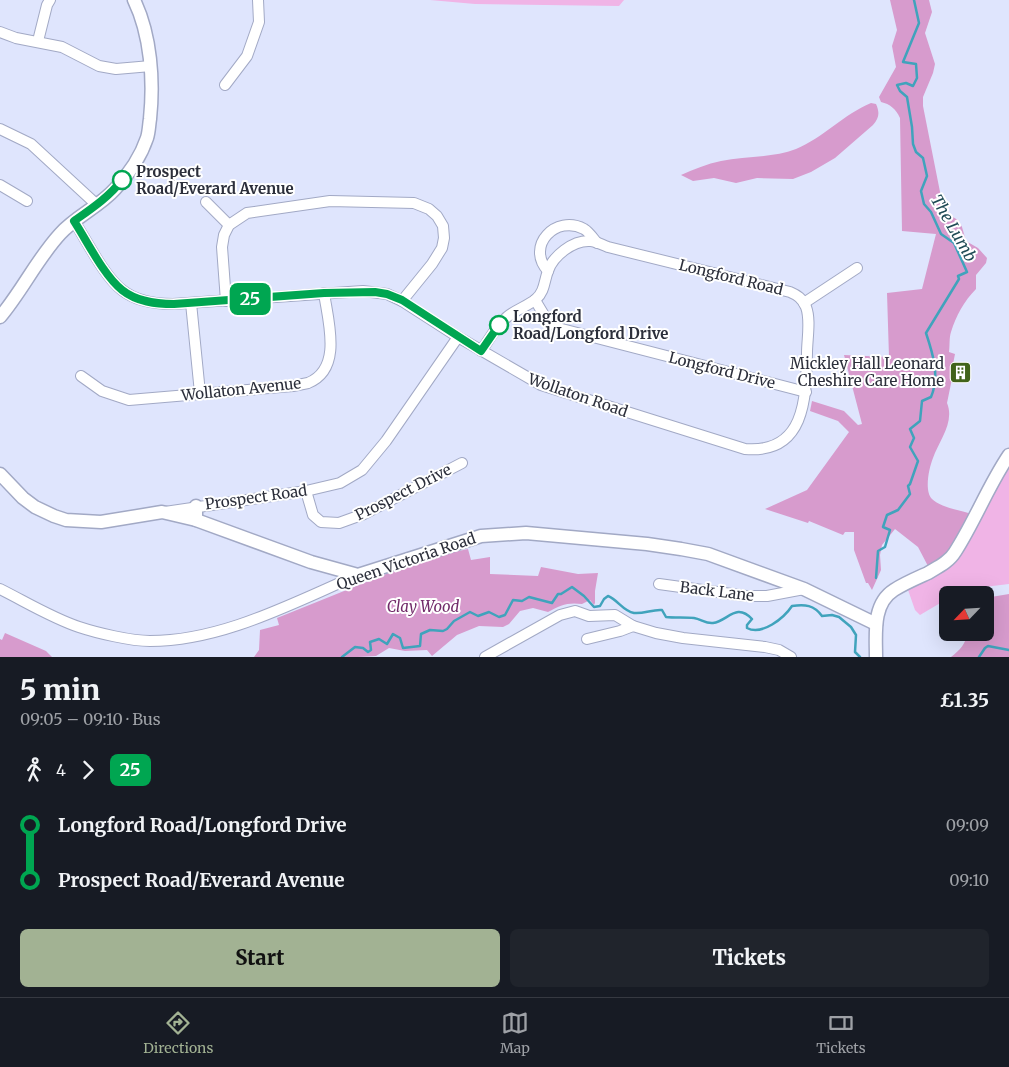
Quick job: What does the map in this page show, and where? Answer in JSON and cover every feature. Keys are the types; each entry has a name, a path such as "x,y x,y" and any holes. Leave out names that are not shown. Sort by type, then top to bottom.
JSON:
{"street":[{"path":"38,41 50,0"},
{"path":"0,317 24,286 48,247 74,221 115,190 139,156 148,136 152,99 151,66 142,23 134,0"},
{"path":"230,83 247,56 259,22 258,0"},
{"path":"0,32 16,38 38,41 62,48 99,66 116,68 151,66"},
{"path":"0,130 31,144 97,204"},
{"path":"0,185 27,201"},
{"path":"226,301 222,247 224,235 229,224 247,213 330,201 399,201 414,203 429,208 437,216 443,226 444,238 442,248 432,264 402,300"},
{"path":"206,202 229,224"},
{"name":"Wollaton Road","path":"74,221 110,276 123,291 140,300 155,304 226,301 324,293 375,292 387,294 402,300 458,337 541,385 745,449 758,450 770,447 785,439 792,430 803,407 806,392"},
{"name":"Longford Road","path":"548,271 542,264 539,256 542,241 552,231 564,226 579,227 585,229 598,243"},
{"name":"Longford Road","path":"535,300 544,288 548,271 557,256 574,245 591,241 608,247 797,294 804,303"},
{"path":"806,392 808,314 804,303 857,268"},
{"name":"Wollaton Avenue","path":"81,376 102,391 129,400 293,386 309,382 320,375 328,364 331,354 324,293"},
{"path":"481,351 506,317 535,300"},
{"name":"Longford Drive","path":"535,300 544,315 558,328 806,392"},
{"path":"192,303 200,393"},
{"name":"Prospect Road","path":"0,476 35,507 54,516 66,520 101,522 196,506 306,491 340,483 362,470 386,442 458,337"},
{"path":"876,657 876,624 881,604 888,595 940,566 955,553 999,469 1009,455"},
{"name":"Prospect Drive","path":"306,491 313,515 322,522 339,523 364,514 462,463"},
{"path":"196,506 196,520"},
{"path":"162,512 196,520 311,562 358,575"},
{"name":"Queen Victoria Road","path":"0,589 55,617 80,627 148,641 174,640 209,635 269,614 358,575 481,536 526,533 597,541 647,544 716,557 804,589 876,624"},
{"name":"Back Lane","path":"659,584 746,596 767,596 804,589"},
{"path":"485,657 570,611 590,616 615,614 633,626 656,633 682,638 772,648 791,657"},
{"path":"587,639 633,626"}],"shaded area":[{"path":"430,0 624,0 619,6 475,4"},
{"path":"1009,461 1009,584 992,586 939,586 939,604 920,615 915,610 907,587 943,570"}],"green space":[{"path":"890,0 929,0 932,12 925,33 935,64 923,97 923,106 942,202 951,216 958,220 966,241 978,248 987,258 986,263 976,275 976,289 961,309 950,334 949,352 955,354 953,364 955,364 947,403 949,410 948,424 931,462 928,479 928,491 932,499 946,506 972,514 955,548 929,568 918,547 895,529 882,545 880,555 881,570 872,590 868,583 866,583 854,550 854,532 845,532 843,535 809,521 808,523 765,509 807,490 849,432 838,421 810,411 812,401 844,411 858,425 862,424 844,355 889,357 887,293 922,289 936,234 902,231 900,118 895,110 881,102 879,97 896,67 892,46 897,30"},
{"path":"871,103 876,104 878,110 878,118 873,125 835,158 811,172 793,179 757,178 736,183 714,178 693,181 681,175 721,161 778,154 796,149"},
{"name":"Clay Wood","path":"468,549 471,560 490,557 490,574 538,576 541,567 578,574 598,573 595,603 594,605 590,600 582,604 568,604 548,612 533,608 520,611 509,624 503,627 479,626 457,635 432,656 427,650 405,651 389,648 376,656 254,657 259,650 260,630 279,625 277,618 426,558"},
{"path":"1009,594 1009,657 951,657 964,641 994,641 994,596"},
{"path":"5,633 46,651 52,657 0,657 0,639 2,640"}],"waterway":[{"name":"The Lumb","path":"876,578 878,551 885,547 890,530 883,527 887,515 898,510 910,494 908,486 918,461 910,447 914,438 910,429 920,421 922,401 931,397 934,389 934,365 926,333 959,279 958,276 967,272 954,243 941,234 931,212 924,204 921,191 927,176 923,158 916,152 913,144 907,97 900,91 897,85 906,83 913,86 917,78 916,64 903,62 919,23 914,0"},
{"path":"342,657 355,647 363,648 368,652 371,650 370,642 379,639 387,644 393,634 400,638 403,648 420,646 421,634 430,630 443,631 454,621 470,612 478,616 489,612 499,617 505,615 513,600 522,601 529,597 552,603 558,594 572,587 594,607 600,606 608,596 634,613 662,610 666,617 694,618 713,623 741,612 752,619 747,628 753,630 766,628 784,616 792,606 809,606 822,616 832,615 839,617 851,627 856,635 855,652 860,657"},
{"path":"979,657 988,646 1009,650"}],"bus line":[{"name":"25","path":"122,180 115,190 74,221 110,276 123,291 140,300 155,304 174,304 324,293 375,292 402,300 481,351 499,325"}],"place":[{"name":"Prospect Road/Everard Avenue","path":"122,180"},
{"name":"Longford Road/Longford Drive","path":"499,325"},
{"name":"Mickley Hall Leonard Cheshire Care Home","path":"960,372"}]}
